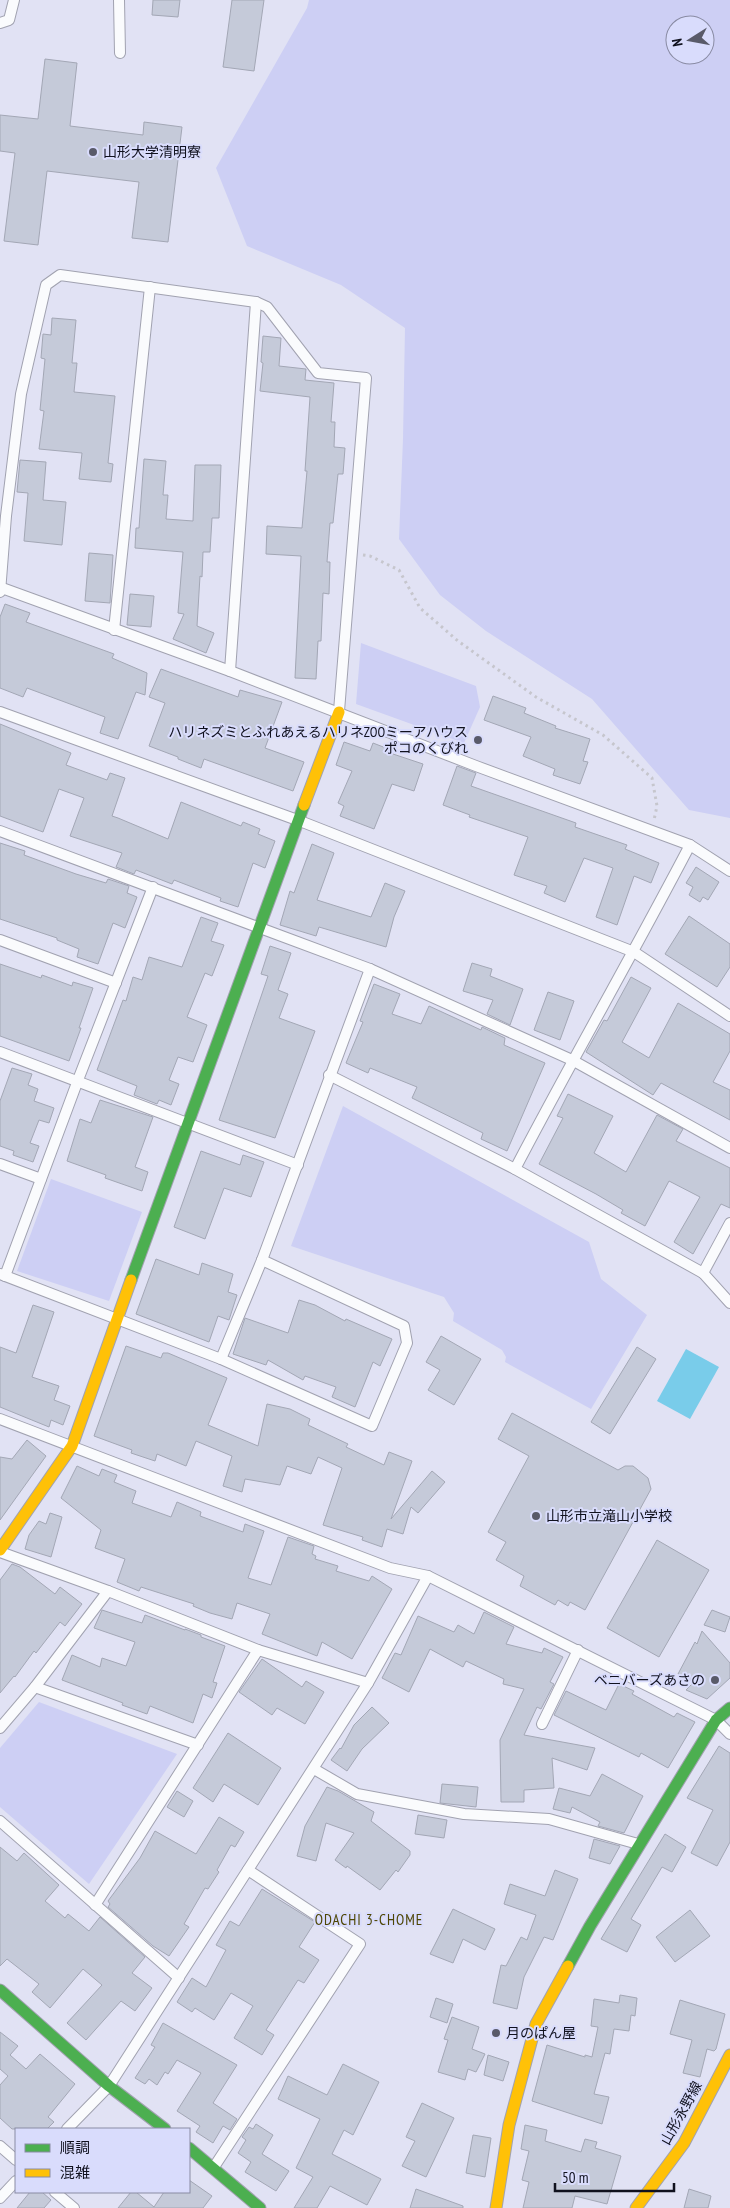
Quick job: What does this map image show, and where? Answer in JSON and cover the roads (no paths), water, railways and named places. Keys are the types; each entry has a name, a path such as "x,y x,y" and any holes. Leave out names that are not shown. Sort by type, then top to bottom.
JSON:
{"street":[{"path":"0,1551 72,1446 116,1317 339,712"},
{"path":"496,2208 509,2125 536,2024 590,1926 716,1720 730,1708"},
{"path":"0,1990 109,2086 164,2128"},
{"name":"山形永野線","path":"636,2208 684,2143 730,2055"},
{"path":"190,2149 214,2167 260,2208"}],"lane":[{"path":"0,23 9,20 14,0"},
{"path":"120,0 120,53"},
{"path":"339,712 366,378 318,373 267,307 256,302 60,275 46,285 21,394 3,515 1,590 230,671 476,766 690,845 730,871"},
{"path":"114,630 150,286"},
{"path":"230,671 256,302"},
{"path":"0,712 300,822 634,952 730,1016"},
{"path":"0,831 370,969 572,1060 730,1148"},
{"path":"515,1169 572,1060 634,952 690,845"},
{"path":"153,887 3,1275 221,1359 372,1426 407,1343 404,1326 262,1260"},
{"path":"0,940 116,983"},
{"path":"221,1359 262,1260 329,1075 370,969"},
{"path":"0,1052 298,1165"},
{"path":"329,1075 515,1169 703,1272 730,1303"},
{"path":"0,1164 41,1179"},
{"path":"703,1272 730,1223"},
{"path":"0,1419 390,1568 428,1576 716,1720 730,1734"},
{"path":"0,1551 258,1650 368,1683"},
{"path":"68,2128 109,2086 368,1683 428,1576"},
{"path":"0,1728 35,1687 108,1591"},
{"path":"95,1905 258,1650"},
{"path":"542,1724 578,1650"},
{"path":"35,1687 198,1744"},
{"path":"314,1769 357,1794 464,1814 548,1819 641,1844"},
{"path":"0,1821 179,1978"},
{"path":"214,2167 360,1944 248,1870"},
{"path":"0,2146 15,2159"},
{"path":"0,2198 15,2182"},
{"path":"56,2193 74,2208"}],"place":[{"name":"山形大学清明寮","path":"93,152"},
{"name":"ハリネズミとふれあえるハリネZOOミーアハウス ポコのくびれ","path":"478,740"},
{"name":"山形市立滝山小学校","path":"536,1516"},
{"name":"ベニバーズあさの","path":"715,1680"},
{"name":"月のぱん屋","path":"496,2033"}],"district":[{"name":"ODACHI 3-CHOME","path":"369,1919"}]}
